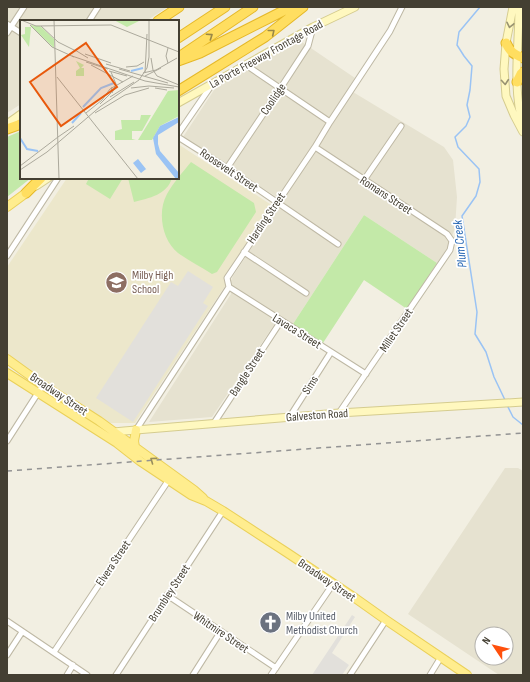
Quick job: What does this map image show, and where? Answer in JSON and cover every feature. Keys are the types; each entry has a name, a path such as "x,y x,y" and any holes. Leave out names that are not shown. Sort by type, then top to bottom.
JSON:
{"highway":[{"path":"160,20 179,7"},
{"path":"179,37 225,7"},
{"path":"179,57 253,7"},
{"path":"179,61 200,53 291,7"},
{"path":"179,90 265,37 303,7"},
{"path":"506,43 509,49 520,57"},
{"path":"517,82 523,72"},
{"path":"7,129 20,124"},
{"path":"26,193 40,179"}],"main road":[{"name":"La Porte Freeway Frontage Road","path":"179,102 312,27 355,7"},
{"path":"513,7 506,43 504,69 506,96 523,132"},
{"path":"519,7 520,57 517,82 520,113 523,125"},
{"path":"7,124 20,115"},
{"path":"7,207 47,179"},
{"name":"Broadway Street","path":"7,359 135,447 191,495 206,501 223,511 355,598 467,675"},
{"name":"Broadway Street","path":"7,373 37,393 121,437 140,461 171,477"},
{"name":"Galveston Road","path":"121,437 136,430 214,423 339,413 523,402"},
{"path":"135,447 134,441 136,430"}],"street":[{"path":"7,33 9,25 24,7"},
{"path":"90,20 98,7"},
{"name":"Harding Street","path":"136,430 229,287 227,278 315,147 390,31 402,7"},
{"path":"9,25 20,32"},
{"name":"Coolidge","path":"227,168 308,46 312,27"},
{"path":"246,65 330,122"},
{"path":"179,134 212,84"},
{"path":"364,180 401,126"},
{"name":"Roosevelt Street","path":"179,137 338,244"},
{"name":"Romans Street","path":"315,147 447,234 452,241 452,245"},
{"path":"7,256 57,179"},
{"path":"7,244 13,248"},
{"name":"Millet Street","path":"339,413 452,245"},
{"path":"244,252 306,293"},
{"name":"Lavaca Street","path":"229,287 366,374"},
{"name":"Bangle Street","path":"214,423 281,320"},
{"name":"Sims","path":"290,418 331,352"},
{"path":"7,441 43,385"},
{"name":"Elvera Street","path":"54,652 171,477"},
{"name":"Brumbley Street","path":"116,675 223,511"},
{"path":"271,675 333,584"},
{"name":"Whitmire Street","path":"167,595 276,668"},
{"path":"350,675 386,620"},
{"path":"7,621 88,675"},
{"path":"7,655 22,632"},
{"path":"193,675 221,632"},
{"path":"430,675 441,657"},
{"path":"67,675 73,665"}],"shaded area":[{"path":"7,7 168,7 148,20 20,20 20,105 7,113"},
{"path":"299,40 355,78 348,89 444,147 453,160 457,197 455,228 448,247 437,263 364,215 293,324 280,316 212,417 149,422 231,294 230,283 233,276 283,201 183,137 216,87"},
{"name":"Milby High School","path":"179,145 273,206 225,278 225,286 135,423 110,423 7,355 7,267 66,179 179,179"},
{"path":"188,271 213,287 203,303 208,306 133,422 96,398 171,282 178,286"},
{"path":"505,468 518,468 523,471 523,675 499,675 486,666 514,666 514,626 474,626 474,658 408,614"},
{"path":"352,615 355,617 332,653 349,665 342,675 312,675"}],"green space":[{"path":"20,131 20,179 30,179 7,197 7,137"},
{"path":"191,162 254,203 256,212 217,272 212,274 178,253 168,241 165,233 162,217 164,201 179,177"},
{"path":"88,179 122,179 110,199 86,184"},
{"path":"128,179 172,179 170,184 162,192 134,202"},
{"path":"364,215 437,263 407,309 364,280 323,343 293,324"}],"waterway":[{"name":"Plum Creek","path":"480,7 459,32 457,45 472,66 467,105 470,117 466,126 455,137 458,147 479,169 480,182 476,196 462,216 477,312 475,334 486,352 494,377 505,400"},
{"name":"Plum Creek","path":"507,405 513,417 523,425"}],"railway":[{"path":"7,471 523,433"}],"place":[{"name":"Milby High School","path":"116,282"},
{"name":"Milby United Methodist Church","path":"270,623"}]}
